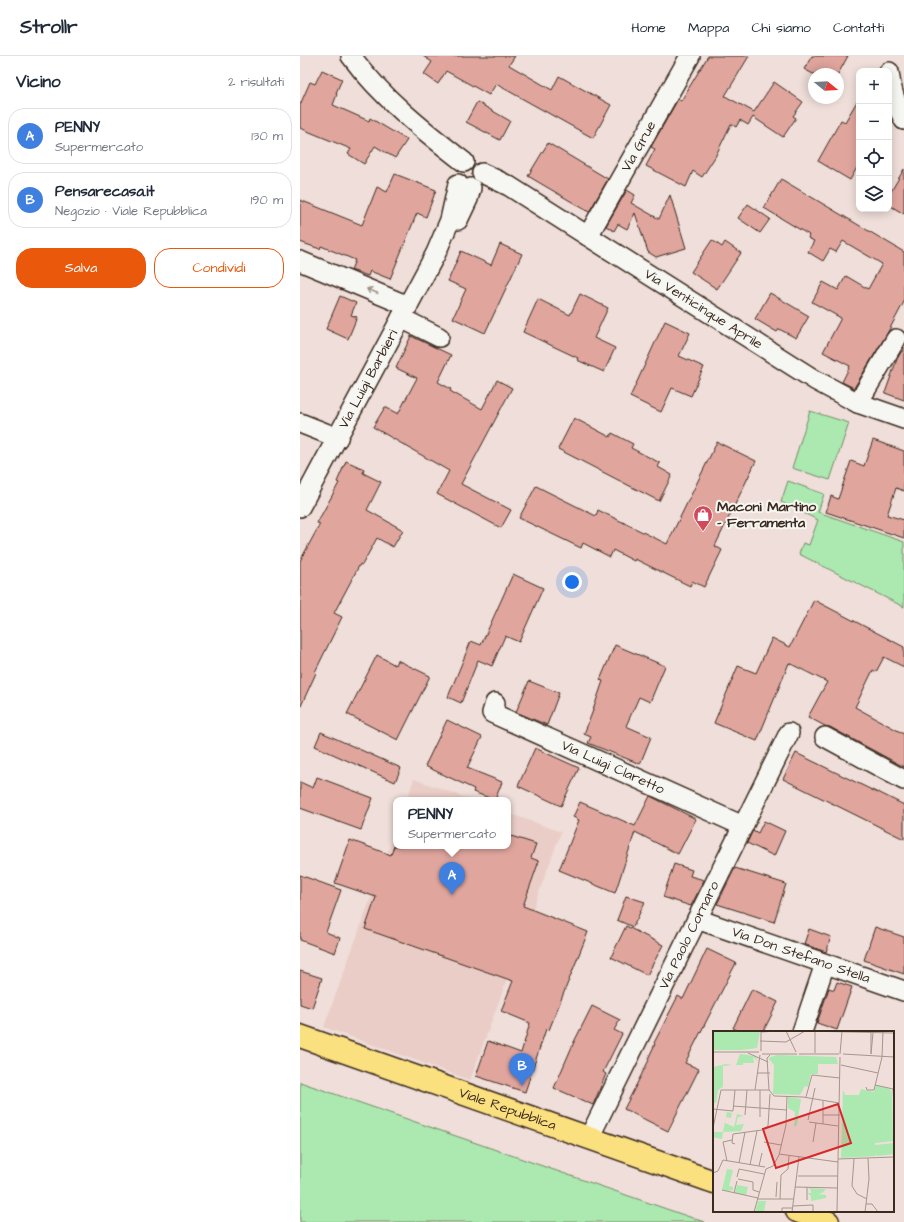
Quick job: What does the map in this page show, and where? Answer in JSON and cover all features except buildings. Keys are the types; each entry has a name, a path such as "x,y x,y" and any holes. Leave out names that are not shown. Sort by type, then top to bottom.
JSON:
{"main road":[{"name":"Viale Repubblica","path":"300,1036 713,1182"},
{"path":"799,1212 828,1222"}],"street":[{"path":"350,56 358,67 392,101 431,136 468,177"},
{"name":"Via Grue","path":"588,236 690,56"},
{"path":"888,56 889,68"},
{"path":"892,88 899,112 904,120"},
{"name":"Via Venticinque Aprile","path":"468,177 509,186 815,380 858,403 904,419"},
{"name":"Via Luigi Barbieri","path":"300,506 338,438 436,252 451,234 468,200 468,177"},
{"path":"300,261 405,312 438,337"},
{"path":"858,403 896,339"},
{"path":"300,423 338,438"},
{"name":"Via Luigi Claretto","path":"496,704 492,713 743,826"},
{"name":"Via Paolo Cornaro","path":"589,1138 789,733"},
{"path":"825,738 904,780"},
{"name":"Via Don Stefano Stella","path":"697,919 904,991"},
{"path":"802,1031 825,964"}],"shaded area":[{"path":"414,779 464,797 408,797"},
{"path":"511,814 561,832 470,1080 324,1027 393,837 393,849 511,849"}],"green space":[{"path":"810,411 849,423 830,480 792,468"},
{"path":"788,481 824,494 818,512 904,542 904,607 799,554 803,543 809,545 818,520 781,502"},
{"path":"300,1082 704,1222 300,1222"}],"place":[{"name":"Maconi Martino - Ferramenta","path":"703,532"},
{"name":"PENNY","path":"452,895"},
{"name":"Pensarecasa.it","path":"522,1086"}]}
